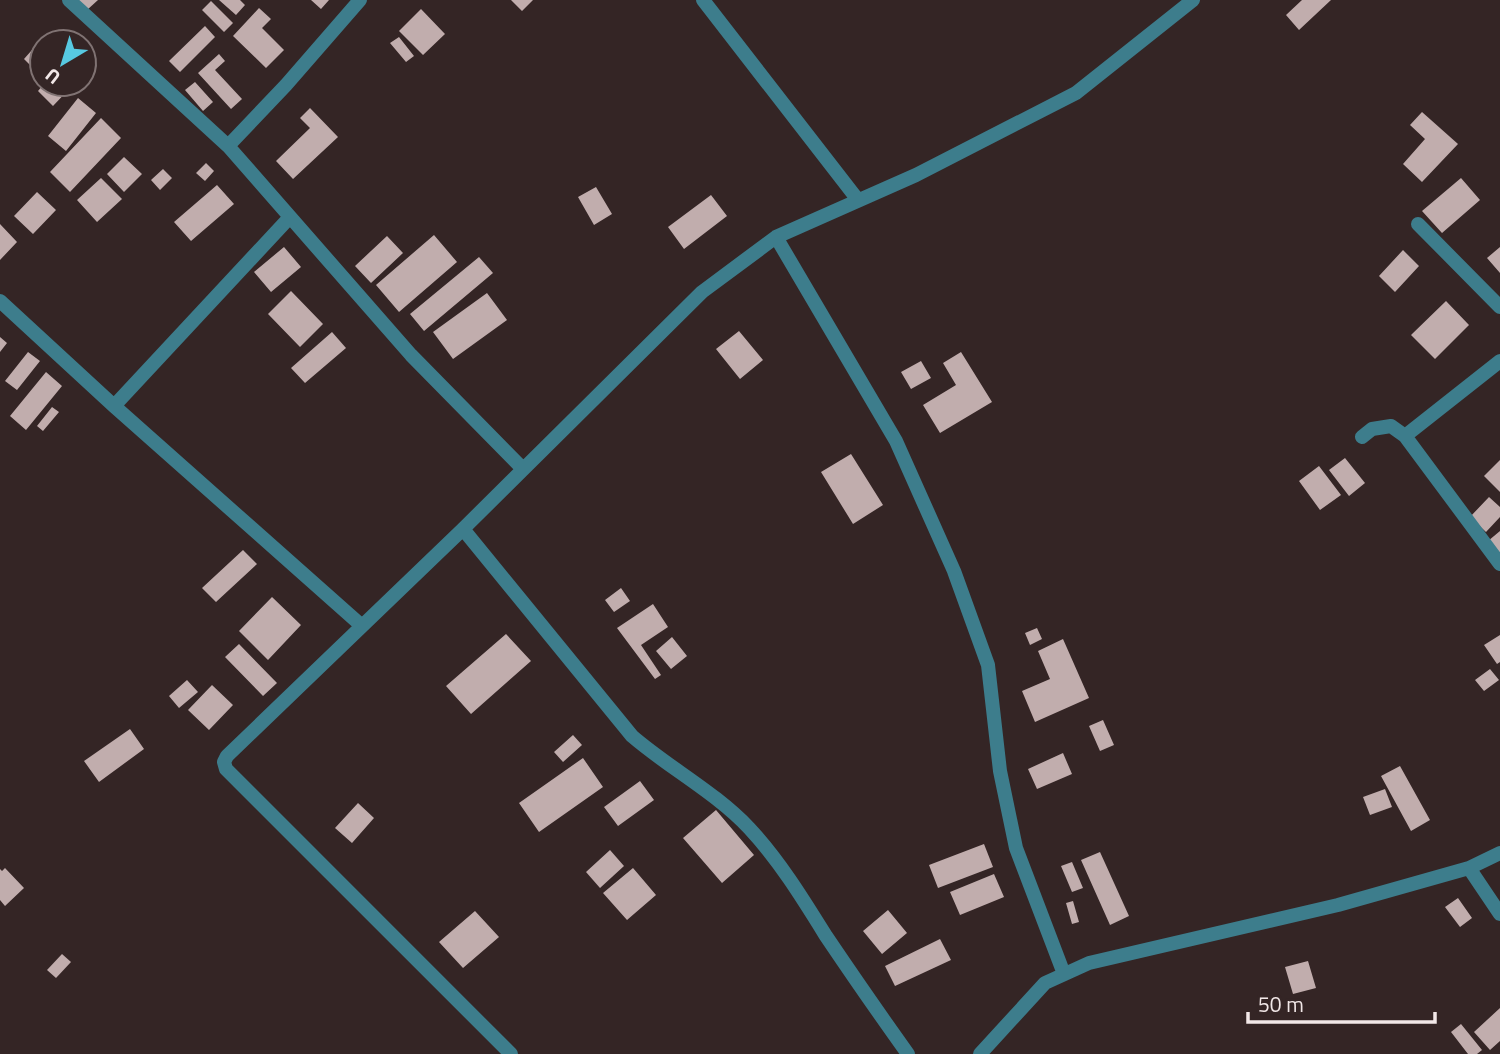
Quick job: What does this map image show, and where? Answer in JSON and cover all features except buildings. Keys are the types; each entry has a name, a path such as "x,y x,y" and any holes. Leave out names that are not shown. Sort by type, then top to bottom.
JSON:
{"street":[{"path":"69,0 228,146 411,355 523,469"},
{"path":"228,146 286,85 360,0"},
{"path":"703,0 858,200"},
{"path":"511,1054 226,769 224,764 227,756 463,529 702,292 776,237 916,175 1076,93 1193,0"},
{"path":"114,406 290,217"},
{"path":"1418,223 1500,307"},
{"path":"776,237 896,441 954,571 988,665 1000,771 1016,848 1063,974"},
{"path":"0,301 362,626"},
{"path":"1405,436 1500,360"},
{"path":"1362,437 1372,429 1391,426 1405,436 1500,564"},
{"path":"463,529 632,736 662,762 709,793 749,828 792,883 867,998 908,1054"},
{"path":"980,1054 1045,983 1089,963 1338,905 1469,868 1500,853"},
{"path":"1469,868 1500,914"}]}
